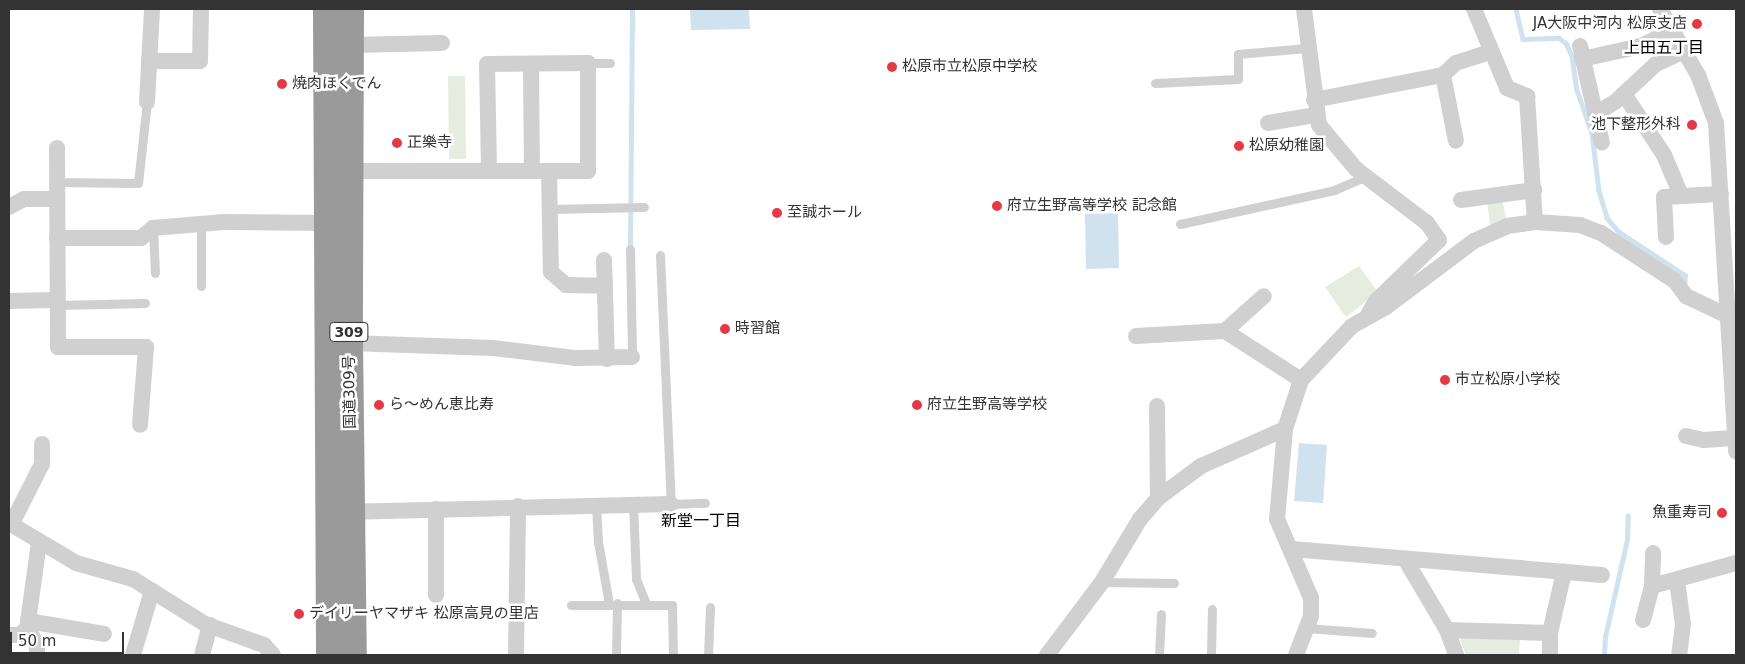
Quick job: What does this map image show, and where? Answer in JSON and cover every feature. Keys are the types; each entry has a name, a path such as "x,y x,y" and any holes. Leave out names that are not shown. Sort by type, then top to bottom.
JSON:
{"highway":[{"name":"国道309号","path":"327,9 328,223 341,512 353,655"},
{"name":"国道309号","path":"330,655 341,512 349,343 350,9"}],"street":[{"path":"147,102 152,9"},
{"path":"149,61 200,61 201,9"},
{"path":"1304,9 1315,107 1329,140 1365,177 1428,223 1439,240 1376,301 1368,315"},
{"path":"1474,9 1490,52 1507,88 1527,96 1535,222"},
{"path":"1663,10 1672,31 1711,102 1716,123 1721,194 1731,274 1730,320 1736,445 1686,436"},
{"path":"1602,143 1581,53 1641,46 1672,31"},
{"path":"350,45 442,43"},
{"path":"1595,114 1624,94 1656,64 1684,51"},
{"path":"1268,123 1315,107 1443,75 1456,63 1490,52"},
{"path":"350,171 489,171 588,171 588,63 488,64 489,171"},
{"path":"531,64 532,171"},
{"path":"1443,75 1456,142"},
{"path":"1624,94 1664,155 1680,195"},
{"path":"57,148 58,347 146,347 140,425"},
{"path":"549,171 551,272 566,285 605,286"},
{"path":"1461,200 1534,190"},
{"path":"1666,237 1664,197 1721,194"},
{"path":"9,207 24,199 56,200"},
{"path":"1296,655 1307,628 1310,598 1292,549 1277,518 1285,429 1301,380 1342,334 1368,315 1386,307 1474,240 1507,226 1535,222 1580,225 1601,234 1675,281 1686,296 1730,320"},
{"path":"56,238 141,238 153,228 201,224 328,223"},
{"path":"604,260 607,359"},
{"path":"1225,330 1264,296"},
{"path":"9,301 57,302"},
{"path":"1136,336 1225,330 1301,380"},
{"path":"349,343 493,348 607,359 632,358"},
{"path":"1157,406 1158,498"},
{"path":"1047,655 1102,582 1140,519 1158,498 1201,466 1285,429"},
{"path":"42,444 42,464 10,524 39,544 76,563 133,578 210,625 264,644 273,655"},
{"path":"341,512 518,506 671,504"},
{"path":"516,655 518,506"},
{"path":"436,509 436,595"},
{"path":"9,635 20,636 27,625 39,544"},
{"path":"1292,549 1602,575"},
{"path":"1643,620 1652,586 1653,553"},
{"path":"1405,559 1447,630 1456,655"},
{"path":"1652,586 1677,581 1736,563"},
{"path":"1550,655 1550,634 1564,572"},
{"path":"1677,581 1683,624 1679,655"},
{"path":"133,655 152,591"},
{"path":"27,625 104,634"},
{"path":"27,625 37,643 38,655"},
{"path":"202,655 210,625"},
{"path":"1447,630 1550,634"}],"lane":[{"path":"1155,83 1238,79 1238,54 1307,48"},
{"path":"588,63 610,63"},
{"path":"56,182 138,183 147,102"},
{"path":"1180,224 1334,190 1365,177"},
{"path":"550,209 644,207"},
{"path":"201,224 201,286"},
{"path":"153,228 154,273"},
{"path":"630,249 632,358"},
{"path":"660,255 671,504 705,503"},
{"path":"57,302 145,303"},
{"path":"633,504 636,579 646,604"},
{"path":"596,505 598,542 613,604 616,655"},
{"path":"1102,582 1174,583"},
{"path":"571,606 613,604 672,605 672,655"},
{"path":"708,655 710,608"},
{"path":"1211,655 1212,609"},
{"path":"1159,655 1161,614"},
{"path":"1307,628 1372,633"}],"shaded area":[{"path":"448,76 465,76 466,159 449,159"},
{"path":"1502,199 1507,222 1490,225 1487,200"},
{"path":"1359,266 1378,292 1346,317 1325,287"},
{"path":"1463,634 1520,639 1519,655 1466,655 1460,640"}],"water":[{"path":"690,9 749,9 750,29 691,30"},
{"path":"1118,213 1119,268 1086,269 1085,214"},
{"path":"1299,443 1327,445 1323,503 1294,501"}],"waterway":[{"path":"630,245 632,9"},
{"path":"1516,9 1523,39 1559,38 1566,43 1572,56 1577,90 1592,133 1599,191 1607,218 1619,232 1685,275 1685,286"},
{"path":"1604,655 1605,637 1627,539 1628,516"}],"place":[{"name":"JA大阪中河内 松原支店","path":"1697,24"},
{"name":"松原市立松原中学校","path":"892,67"},
{"name":"焼肉ほくでん","path":"282,84"},
{"name":"池下整形外科","path":"1692,125"},
{"name":"正樂寺","path":"397,143"},
{"name":"松原幼稚園","path":"1239,146"},
{"name":"府立生野高等学校 記念館","path":"997,206"},
{"name":"至誠ホール","path":"777,213"},
{"name":"時習館","path":"725,329"},
{"name":"市立松原小学校","path":"1445,380"},
{"name":"ら～めん恵比寿","path":"379,405"},
{"name":"府立生野高等学校","path":"917,405"},
{"name":"魚重寿司","path":"1722,513"},
{"name":"デイリーヤマザキ 松原高見の里店","path":"299,614"}],"district":[{"name":"上田五丁目","path":"1664,48"},
{"name":"新堂一丁目","path":"701,521"}]}
